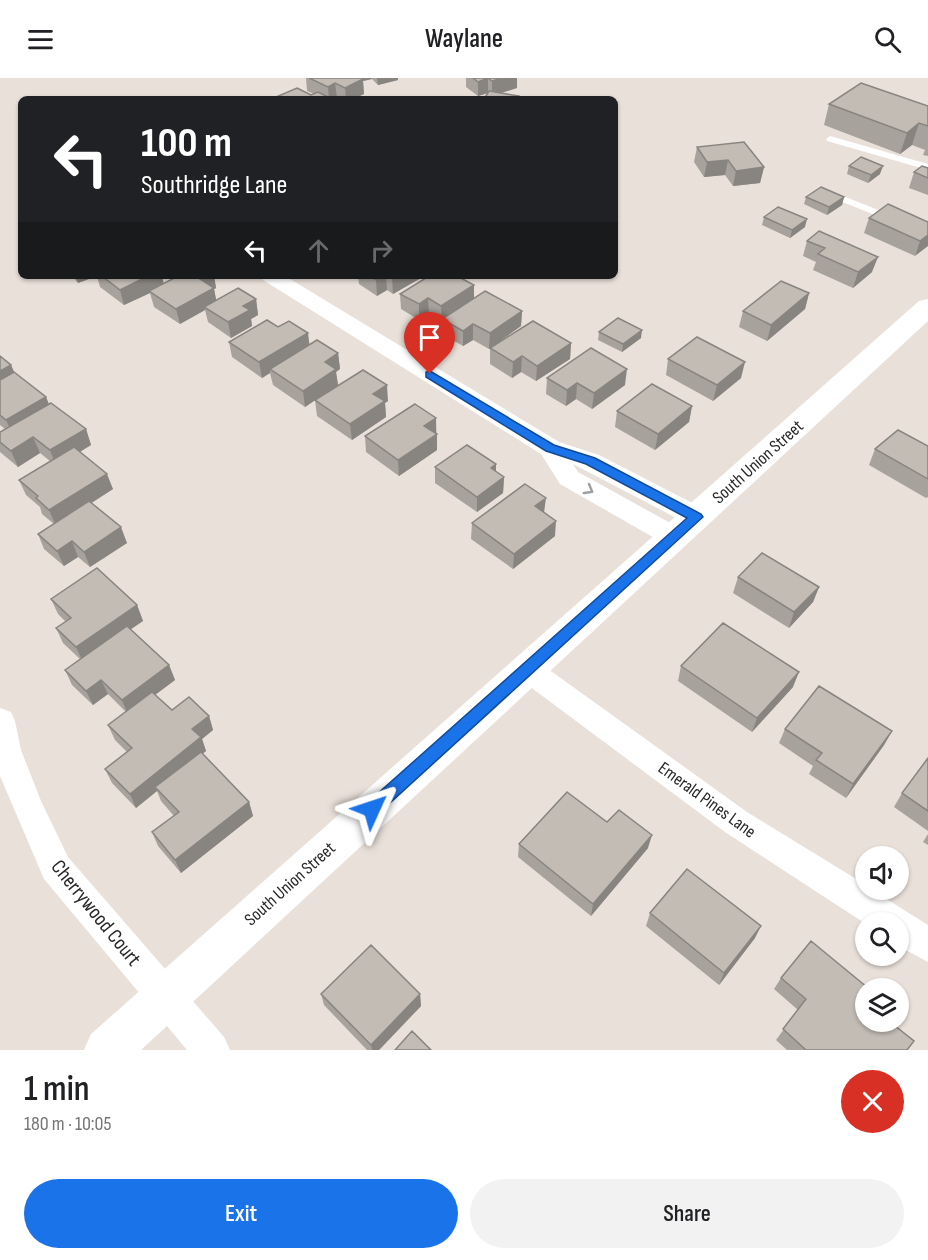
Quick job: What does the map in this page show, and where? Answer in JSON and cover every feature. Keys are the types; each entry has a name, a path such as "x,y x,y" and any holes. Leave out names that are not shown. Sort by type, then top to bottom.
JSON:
{"street":[{"path":"275,279 550,448 569,478 685,527"},
{"name":"South Union Street","path":"107,1050 928,307"},
{"name":"Emerald Pines Lane","path":"527,669 736,822 877,912"},
{"name":"Cherrywood Court","path":"0,722 6,750 26,803 56,868 211,1050"},
{"path":"909,933 928,945"}],"lane":[{"path":"830,139 928,167"},
{"path":"838,197 908,225"}],"building":[{"path":"309,78 363,79 345,88 335,83 328,87"},
{"path":"473,78 488,78 478,82"},
{"path":"861,83 928,106 928,126 919,123 907,133 829,104"},
{"path":"297,88 311,95 318,92 326,96 278,96"},
{"path":"489,91 519,96 486,96"},
{"path":"744,142 764,167 736,171 728,160 707,162 697,147"},
{"path":"861,157 883,166 871,175 849,166"},
{"path":"922,166 928,168 928,178 914,172"},
{"path":"821,187 844,197 829,207 806,197"},
{"path":"888,204 928,222 928,235 920,241 869,218"},
{"path":"778,207 807,219 792,230 764,217"},
{"path":"819,231 878,257 858,272 818,254 825,248 807,241"},
{"path":"106,279 142,279 120,290"},
{"path":"172,279 200,279 214,288 176,309 149,291"},
{"path":"424,279 463,279 474,285 441,306 428,298 419,304 400,294"},
{"path":"781,281 809,293 771,325 743,311"},
{"path":"238,288 256,299 243,306 250,310 228,322 204,307"},
{"path":"485,291 522,311 490,333 473,324 463,331 442,319"},
{"path":"618,318 642,330 623,344 599,332"},
{"path":"267,320 278,327 289,321 308,333 259,362 229,342"},
{"path":"533,321 571,343 537,366 522,356 513,362 490,348"},
{"path":"697,337 745,362 717,385 668,359"},
{"path":"317,340 338,353 325,362 336,369 303,391 270,369"},
{"path":"591,348 627,369 594,393 577,383 567,390 547,378"},
{"path":"0,356 11,365 0,371"},
{"path":"363,370 387,385 373,394 385,401 350,424 315,400"},
{"path":"14,372 46,397 6,420 0,415 0,380"},
{"path":"652,384 692,406 658,434 617,411"},
{"path":"51,403 86,429 50,450 33,437 11,451 0,442 0,432"},
{"path":"415,404 436,418 424,426 437,434 398,460 365,436"},
{"path":"898,430 928,446 928,479 875,449"},
{"path":"467,445 496,464 491,468 504,477 477,497 435,467"},
{"path":"74,447 107,474 49,510 36,498 38,496 19,480"},
{"path":"525,484 546,498 535,506 556,521 514,554 472,523"},
{"path":"89,501 121,527 84,552 72,541 57,551 38,534"},
{"path":"762,553 819,587 794,612 738,577"},
{"path":"97,568 137,605 76,647 56,628 71,618 51,599"},
{"path":"723,623 799,672 757,718 681,666"},
{"path":"127,626 169,665 122,700 101,680 86,691 65,670"},
{"path":"819,686 892,731 853,784 816,760 822,753 785,729"},
{"path":"152,692 172,710 189,697 209,716 192,729 201,737 130,794 105,769 132,748 108,725"},
{"path":"201,752 249,802 175,860 152,832 179,812 155,787"},
{"path":"928,758 928,811 902,793"},
{"path":"567,792 607,822 619,810 652,835 593,904 519,844"},
{"path":"687,869 761,926 724,973 650,913"},
{"path":"811,941 856,978 855,1032 903,1032 914,1041 907,1050 806,1050 783,1029 806,999 781,978"},
{"path":"371,945 420,994 371,1045 321,994"},
{"path":"412,1031 431,1050 395,1050"}],"route":[{"path":"372,809 697,517 590,461 550,448 430,374"}]}
